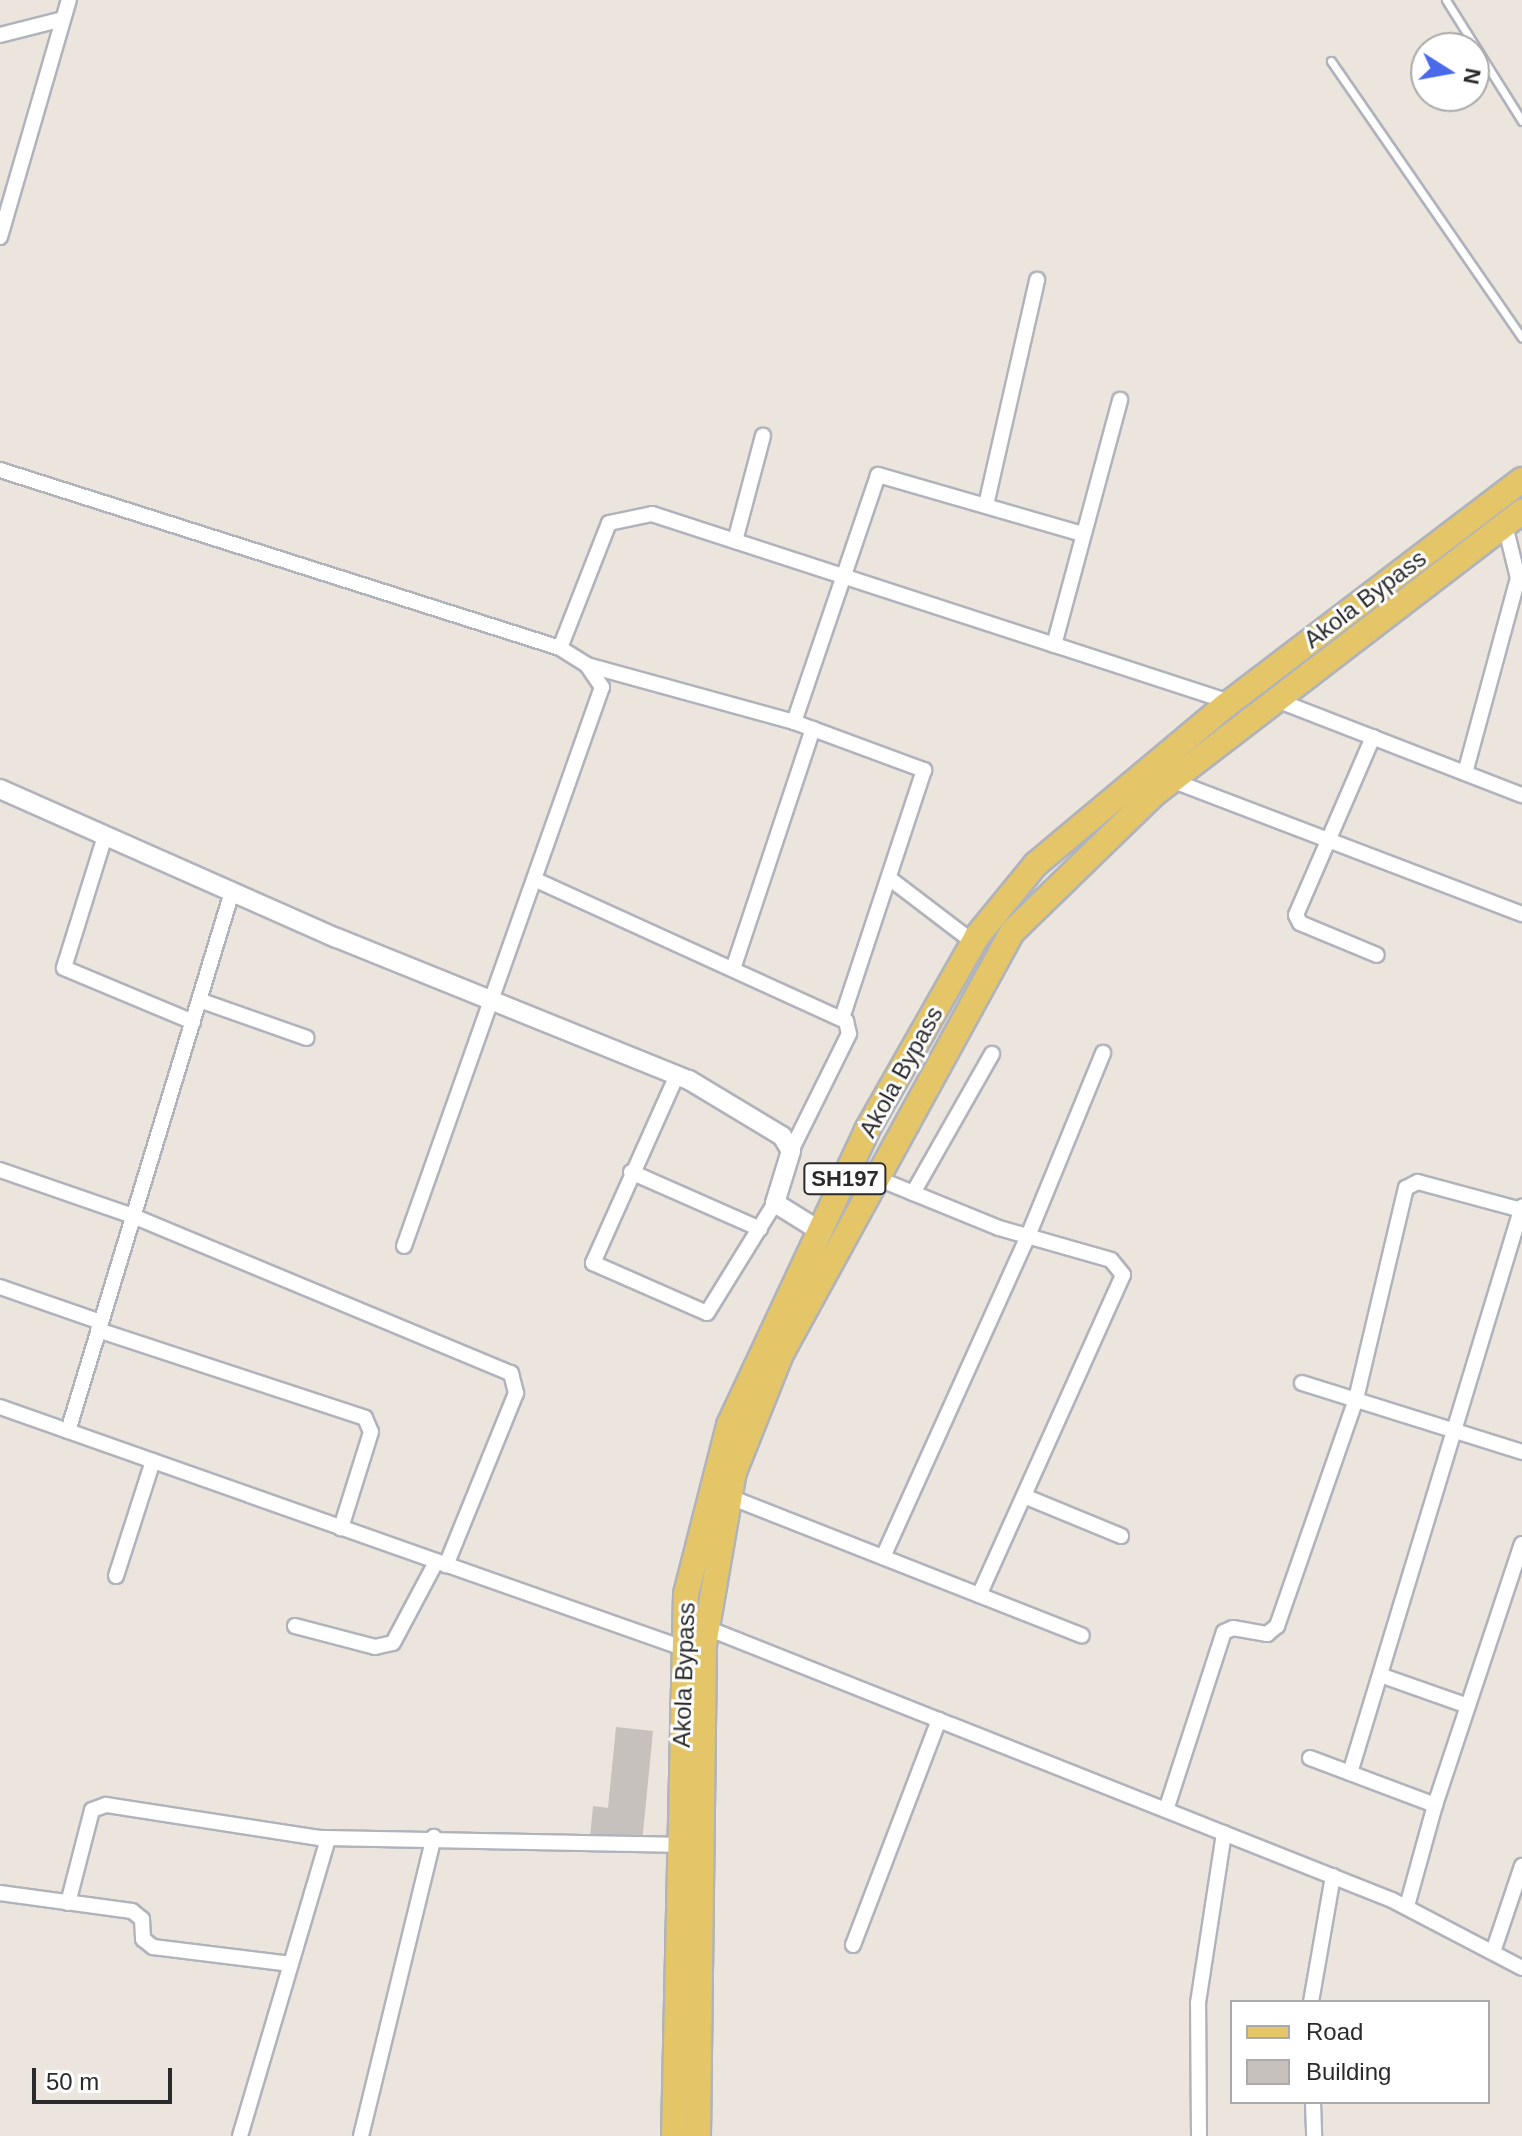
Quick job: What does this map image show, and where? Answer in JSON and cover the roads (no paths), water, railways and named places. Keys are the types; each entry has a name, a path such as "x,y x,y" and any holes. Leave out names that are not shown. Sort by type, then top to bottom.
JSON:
{"main road":[{"name":"Akola Bypass","path":"698,2136 707,1628 734,1472 781,1354 874,1177 1013,931 1171,780 1515,504"},
{"name":"Akola Bypass","path":"674,2136 678,1845 686,1594 725,1436 870,1125 973,942 1041,859 1230,702 1515,504"},
{"path":"1205,722 1228,735"}],"street":[{"path":"0,237 69,0"},
{"path":"0,35 63,19"},
{"path":"986,505 1037,280"},
{"path":"1054,645 1120,400"},
{"path":"735,541 763,436"},
{"path":"0,470 560,648 587,665 794,722 924,770 842,1018"},
{"path":"794,722 878,475 1083,534"},
{"path":"1465,773 1518,578 1515,504"},
{"path":"560,648 609,523 652,514 1230,702"},
{"path":"404,1246 494,1002 602,687 587,665"},
{"path":"1274,699 1522,795"},
{"path":"733,969 813,729"},
{"path":"1373,737 1326,839 1297,919 1377,955"},
{"path":"1171,780 1522,914"},
{"path":"0,789 232,892 677,1075 782,1136 791,1151"},
{"path":"105,836 64,968 193,1022"},
{"path":"889,878 973,942"},
{"path":"536,880 842,1018 849,1034 791,1151 775,1203 707,1313 598,1269 593,1254 677,1075"},
{"path":"68,1431 232,892"},
{"path":"199,1000 307,1038"},
{"path":"883,1557 1028,1236 1103,1053"},
{"path":"913,1193 992,1054"},
{"path":"0,1170 133,1216 511,1373 516,1393 441,1564 393,1643 375,1647 295,1626"},
{"path":"631,1172 760,1229"},
{"path":"874,1177 1028,1236 1111,1260 1123,1275 979,1595"},
{"path":"1166,1810 1224,1632 1275,1631 1356,1399 1408,1184 1418,1182 1522,1209 1350,1773"},
{"path":"775,1203 820,1231"},
{"path":"0,1287 99,1326 365,1418 371,1432 341,1528"},
{"path":"1302,1383 1522,1452"},
{"path":"0,1407 683,1648"},
{"path":"116,1576 153,1461"},
{"path":"1024,1496 1121,1536"},
{"path":"730,1497 1082,1636"},
{"path":"1407,1906 1435,1805 1522,1544"},
{"path":"707,1628 1407,1906 1522,1968"},
{"path":"1380,1675 1468,1706"},
{"path":"853,1945 939,1720"},
{"path":"1310,1758 1435,1805"},
{"path":"68,1903 92,1810 98,1806 328,1839 434,1837 678,1845"},
{"path":"1199,2136 1198,2003 1224,1833"},
{"path":"361,2136 434,1837"},
{"path":"240,2136 328,1839"},
{"path":"1493,1952 1522,1866"},
{"path":"1311,2000 1333,1876"},
{"path":"0,1893 138,1914 143,1939 153,1947 291,1964"},
{"path":"1313,2104 1314,2136"}],"lane":[{"path":"1446,0 1522,121"},
{"path":"1331,61 1522,338"}]}
